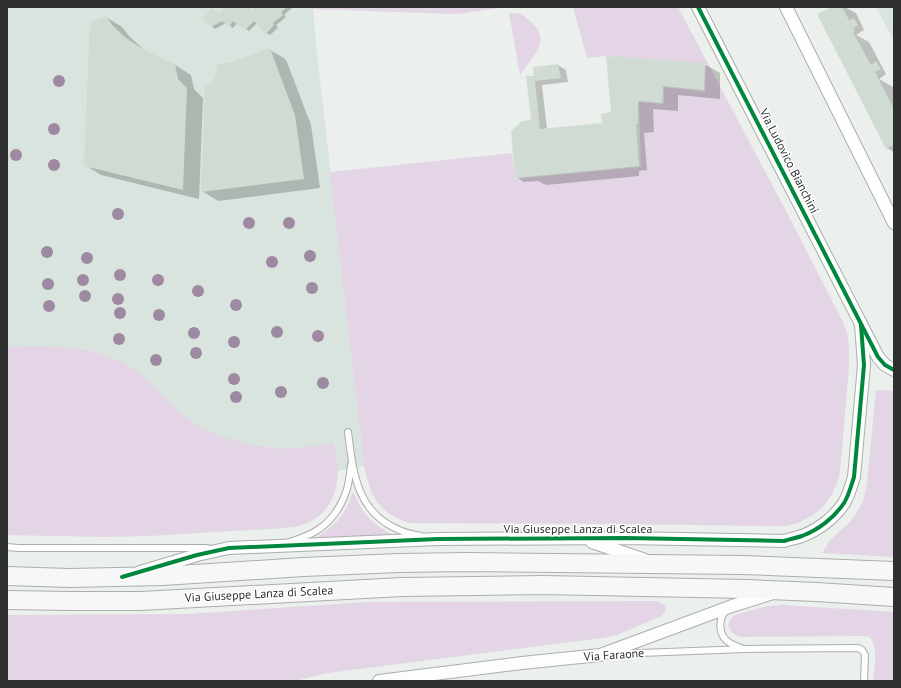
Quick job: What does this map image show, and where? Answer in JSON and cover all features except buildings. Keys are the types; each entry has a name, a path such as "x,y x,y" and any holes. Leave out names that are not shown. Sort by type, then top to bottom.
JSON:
{"street":[{"name":"Via Ludovico Bianchini","path":"698,7 878,358 885,365 894,370"},
{"path":"786,7 894,223"},
{"name":"Via Giuseppe Lanza di Scalea","path":"122,577 197,555 229,548 438,539 625,538 784,541 803,536 834,516 844,502 854,477 864,365 861,325"},
{"path":"583,539 656,564"},
{"name":"Via Giuseppe Lanza di Scalea","path":"7,576 70,578 122,577 407,563 521,562 751,565 894,571"},
{"name":"Via Giuseppe Lanza di Scalea","path":"7,600 141,601 402,587 543,585 747,588 894,597"},
{"path":"600,655 732,606 780,590"},
{"name":"Via Faraone","path":"379,681 600,655"}],"lane":[{"path":"348,432 357,486 373,513 384,522 398,530 438,539"},
{"path":"276,547 315,532 326,524 335,514 343,501 347,489 352,461"},
{"name":"Via Giuseppe Lanza di Scalea","path":"7,547 229,548"},
{"path":"732,606 722,615 720,628 722,636 730,644 745,649"},
{"name":"Via Faraone","path":"600,655 745,649 858,648 862,650 865,655 864,681"}],"shaded area":[{"path":"7,7 457,7 457,14 313,9 364,466 338,471 333,496 288,528 147,536 7,535"},
{"path":"314,7 507,7 457,14 313,9"},
{"path":"573,7 678,7 843,322 848,336 849,366 839,478 832,494 824,506 813,515 798,523 785,526 771,526 409,523 389,514 377,502 369,486 364,466 330,172 512,153 515,179 641,167 639,102 664,104 664,87 705,92 706,64 606,56 587,58"},
{"path":"876,7 894,7 894,41"},
{"path":"509,13 521,14 531,22 537,29 540,36 538,49 520,75"},
{"path":"35,346 85,350 109,356 120,361 138,372 170,403 194,423 205,430 226,438 272,448 304,447 333,442 338,470 334,495 328,506 320,515 308,522 294,527 147,536 105,537 7,535 7,347"},
{"path":"876,390 894,391 894,557 822,553 831,539 851,521 863,502 867,483"},
{"path":"352,493 354,493 364,513 374,523 394,535 314,539 333,525 343,514 350,501"},
{"path":"657,601 665,605 666,610 662,616 617,635 328,673 295,681 7,681 7,615 189,614 367,602"},
{"path":"783,605 894,612 894,681 873,681 875,651 872,640 869,637 742,637 733,633 729,627 728,624 733,616 768,606"}],"cycle path":[{"path":"698,7 878,357 885,365 894,370"},
{"path":"122,577 197,555 229,548 438,539 625,538 784,541 802,536 820,527 835,514 846,500 854,477 864,365 861,325"}]}
